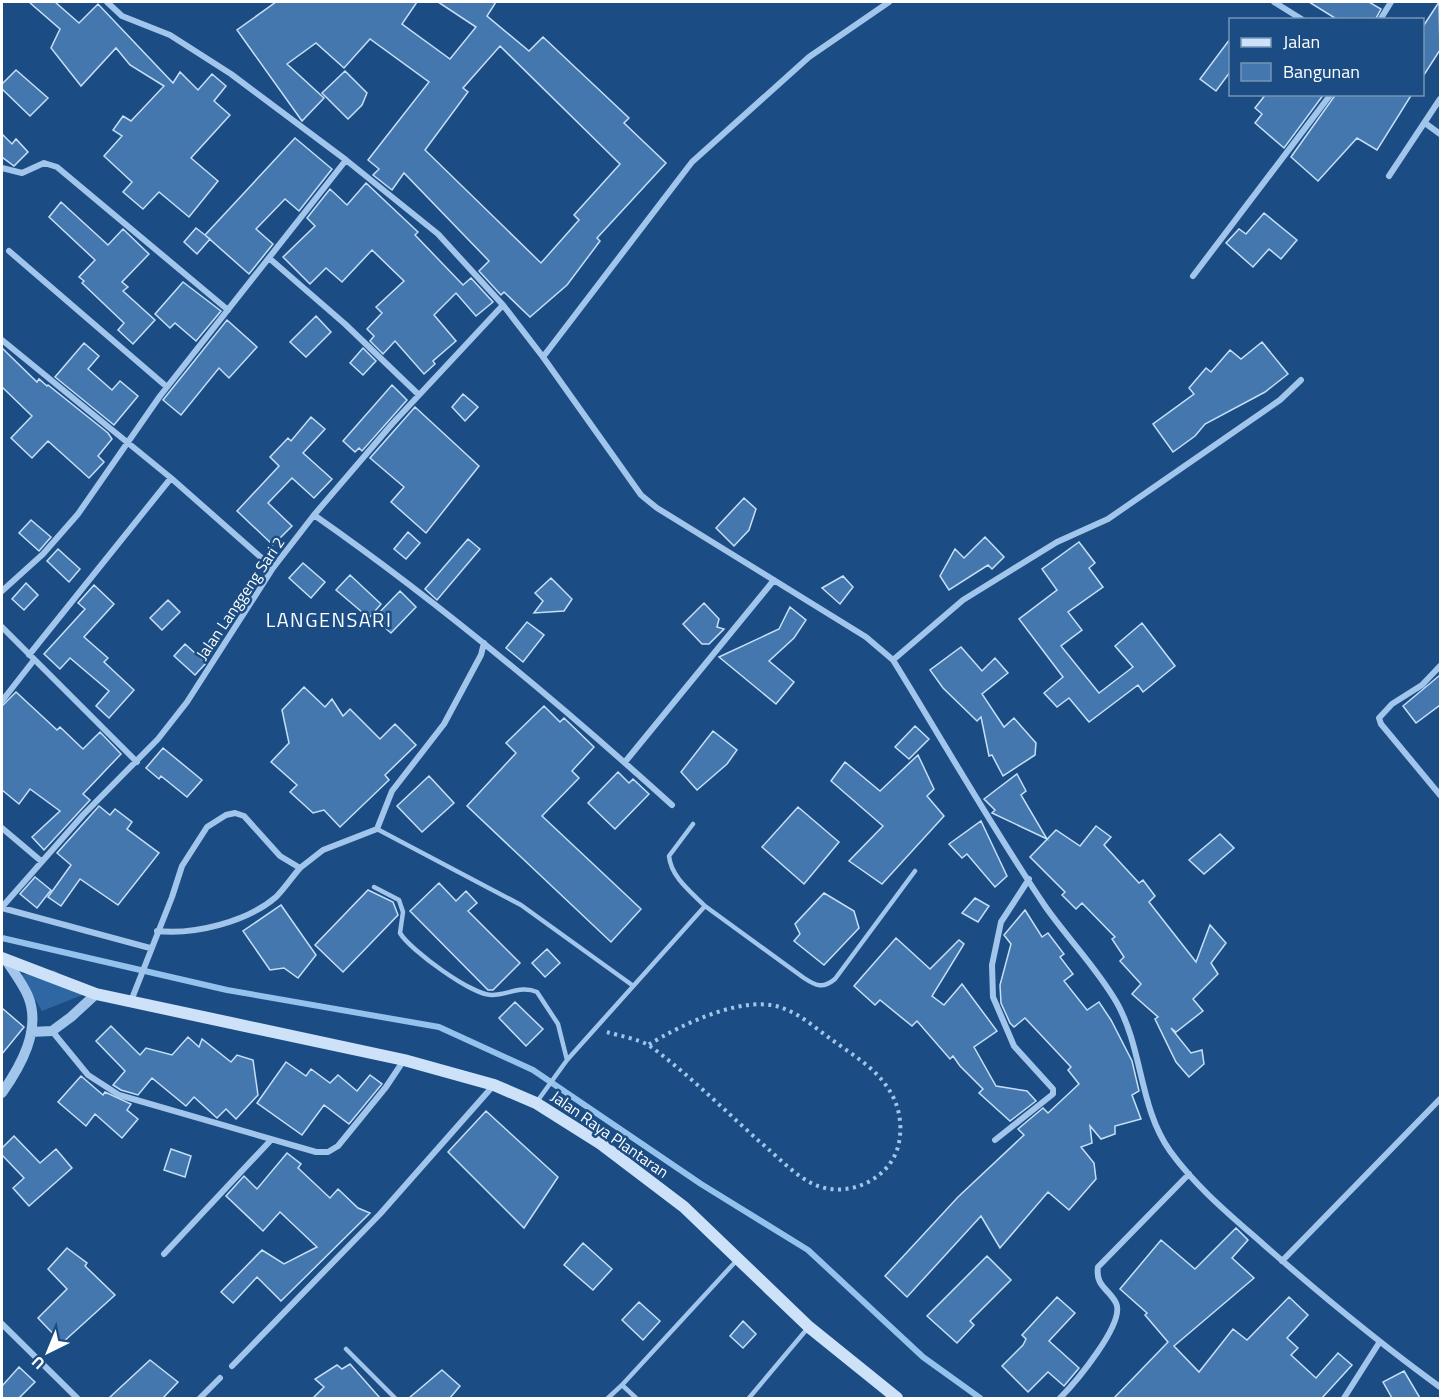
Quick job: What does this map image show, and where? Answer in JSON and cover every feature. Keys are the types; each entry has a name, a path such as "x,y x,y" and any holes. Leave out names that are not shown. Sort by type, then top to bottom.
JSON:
{"main road":[{"name":"Jalan Raya Plantaran","path":"4,959 96,994 404,1060 494,1085 536,1103 601,1144 684,1207 809,1327 897,1398"}],"street":[{"path":"107,2 122,16 170,35 231,74 346,160 438,234 503,305 543,357 641,495 657,508 866,637 893,660 1046,907 1102,979 1123,1015 1152,1118 1170,1151 1189,1174 1282,1261 1379,1343 1440,1387"},
{"path":"543,357 692,162 809,57 889,2"},
{"path":"1274,2 1300,18"},
{"path":"1381,18 1391,2"},
{"path":"1192,276 1329,96"},
{"path":"1389,176 1440,99"},
{"path":"1425,123 1440,134"},
{"path":"2,591 43,554 78,514 167,387 346,160"},
{"path":"2,168 22,173 44,163 57,167 228,310"},
{"path":"9,251 167,387"},
{"path":"269,258 338,317 419,395"},
{"name":"Jalan Langgeng Sari 2","path":"2,907 83,815 137,762 187,702 273,568 314,515 419,395 503,305"},
{"path":"2,340 171,478 273,568"},
{"path":"893,660 963,600 1057,542 1108,519 1280,399 1301,380"},
{"path":"2,701 32,658 171,478"},
{"path":"314,515 375,558 484,643 672,804"},
{"path":"625,762 774,580"},
{"path":"2,627 137,762"},
{"path":"157,931 179,933 245,914 276,896 300,868 323,850 377,829 392,791 444,724 481,655 484,643"},
{"path":"1440,666 1422,686 1392,704 1379,718 1440,795"},
{"path":"131,1001 182,866 207,827 226,815 235,813 244,816 280,856 300,868"},
{"path":"2,828 41,861"},
{"path":"995,1140 1053,1094 1053,1089 1014,1046 993,997 992,966 1001,922 1029,879"},
{"path":"2,907 149,951"},
{"path":"2,1093 19,1068 31,1032 28,997 4,959"},
{"path":"31,1032 52,1031 96,994"},
{"path":"52,1031 88,1075 119,1095 316,1152 328,1152 338,1146 386,1087 404,1060"},
{"path":"232,1366 380,1214 494,1085"},
{"path":"1282,1261 1440,1099"},
{"path":"164,1254 271,1140"},
{"path":"1060,1398 1091,1363 1113,1324 1118,1310 1116,1303 1100,1284 1097,1276 1098,1268 1189,1174"},
{"path":"2,1324 78,1398"},
{"path":"1344,1398 1379,1343"},
{"path":"200,1398 219,1378"}],"lane":[{"path":"693,824 669,856 670,864 685,886 705,906 817,986 827,985 835,979 915,871"},
{"path":"377,829 521,905 632,985"},
{"path":"374,886 399,900 403,912 400,933 430,964 487,994 523,989 537,992 558,1024 567,1060"},
{"path":"536,1103 567,1060 705,906"},
{"path":"608,1398 738,1259"},
{"path":"749,1398 809,1327"},
{"path":"346,1349 395,1398"},
{"path":"622,1385 636,1398"}],"path":[{"path":"595,1028 648,1045 789,1167 817,1185 839,1191 857,1187 877,1177 896,1154 901,1136 899,1118 893,1097 884,1081 866,1064 784,1008 756,1005 712,1013 682,1025 648,1045"}],"shaded area":[{"path":"54,970 85,994 42,1011 20,975"}],"building":[{"path":"29,2 55,2 79,23 98,4 173,83 180,72 198,90 212,74 226,86 214,101 230,115 191,158 218,181 189,217 159,192 143,209 123,192 132,182 104,156 122,136 113,130 123,116 131,121 164,86 130,65 116,48 81,86 51,48 60,29"},
{"path":"276,2 417,2 402,24 450,59 476,27 438,2 496,2 487,16 529,51 543,37 629,118 624,123 666,163 597,238 600,241 567,285 530,317 504,292 501,295 479,271 489,261 404,173 392,190 373,175 379,169 368,160 429,82 370,39 344,68 316,43 287,64 324,98 302,121 237,30","holes":["500,46 620,164 574,215 579,220 541,263 425,150 468,92 463,88"]},
{"path":"1309,2 1369,2 1381,9 1376,18 1335,18"},
{"path":"1439,2 1440,50 1424,75 1424,25"},
{"path":"1229,40 1229,73 1216,91 1200,79"},
{"path":"16,70 48,98 30,116 2,89 2,84"},
{"path":"345,71 367,93 362,105 348,119 322,93"},
{"path":"1264,96 1323,96 1284,148 1255,123 1262,114 1255,108"},
{"path":"1335,96 1411,96 1377,150 1357,138 1318,181 1291,157"},
{"path":"2,134 12,144 16,139 28,152 14,166 2,157"},
{"path":"295,138 332,169 299,211 285,199 256,229 273,244 249,274 205,235"},
{"path":"366,183 418,232 415,235 463,285 471,278 493,302 476,316 456,293 434,315 456,341 433,361 435,364 424,374 395,341 383,354 370,341 374,336 367,329 382,313 376,307 404,281 372,250 342,282 326,268 310,284 283,257 315,226 307,218 330,189 347,205"},
{"path":"61,202 108,245 123,229 149,254 122,282 128,287 123,291 155,320 133,344 118,330 124,323 82,283 84,281 79,277 95,260 49,217"},
{"path":"1264,213 1297,240 1281,259 1269,249 1253,267 1226,243 1239,229 1246,234"},
{"path":"196,228 210,239 197,254 184,242"},
{"path":"183,282 221,311 196,341 175,323 170,328 155,314"},
{"path":"316,316 331,332 306,357 290,342"},
{"path":"227,320 257,347 229,378 219,368 181,415 163,400"},
{"path":"1262,342 1288,374 1265,392 1205,424 1195,436 1173,452 1153,424 1194,394 1189,388 1206,368 1211,372 1230,350 1241,359"},
{"path":"84,343 99,356 88,369 112,390 120,381 138,396 114,425 55,377"},
{"path":"2,348 37,382 39,379 48,385 108,433 112,439 98,456 104,462 89,478 48,441 32,458 11,438 32,416 2,387"},
{"path":"363,348 376,361 363,375 350,363"},
{"path":"392,385 407,400 362,451 359,448 355,452 343,441"},
{"path":"463,394 478,407 465,421 452,407"},
{"path":"415,407 479,466 426,533 391,502 404,487 370,458"},
{"path":"311,417 325,429 303,453 332,479 314,498 292,478 268,503 292,526 273,545 237,511 279,466 270,457 288,438 291,441"},
{"path":"744,498 756,509 749,530 734,546 716,528"},
{"path":"31,520 51,537 39,551 19,533"},
{"path":"408,532 420,543 406,559 394,549"},
{"path":"985,537 1004,557 992,569 988,565 949,590 940,576 955,549 964,558"},
{"path":"468,539 480,549 437,600 425,589"},
{"path":"1079,542 1095,563 1089,568 1103,587 1068,612 1082,630 1061,646 1099,693 1133,667 1115,646 1142,623 1175,666 1143,692 1138,685 1089,722 1069,698 1057,707 1044,693 1063,677 1019,619 1057,590 1042,569"},
{"path":"58,549 80,569 69,582 47,561"},
{"path":"303,563 325,582 311,598 289,578"},
{"path":"350,575 381,604 369,618 336,590"},
{"path":"843,576 853,587 840,604 822,588"},
{"path":"551,578 572,599 564,611 534,613 543,601 535,593"},
{"path":"26,583 38,595 24,610 12,599"},
{"path":"94,585 114,604 84,637 108,658 104,662 134,690 109,718 96,706 109,691 70,658 60,669 44,654 85,609 78,603"},
{"path":"400,591 416,607 391,633 374,618"},
{"path":"168,600 180,612 162,630 150,618"},
{"path":"704,603 719,619 717,627 724,629 709,644 702,644 683,624"},
{"path":"790,607 806,620 794,638 769,661 794,682 776,704 719,657 779,629"},
{"path":"527,622 544,635 523,662 506,648"},
{"path":"185,644 206,663 195,675 174,656"},
{"path":"961,647 982,671 995,658 1008,673 982,694 1004,727 1014,718 1036,743 1035,755 1003,776 992,755 989,756 981,717 977,721 943,688 930,670"},
{"path":"1440,675 1440,705 1416,723 1403,706"},
{"path":"304,687 325,707 332,699 343,716 350,709 380,739 395,724 416,745 385,775 389,780 340,827 324,810 313,813 290,792 297,785 271,762 289,743 282,710"},
{"path":"16,692 57,730 60,727 83,749 100,732 121,754 83,794 90,800 44,850 32,837 60,811 30,789 19,804 2,790 2,706"},
{"path":"544,706 560,722 564,718 594,747 572,771 579,778 542,816 641,909 611,942 467,806 516,753 506,743"},
{"path":"915,726 929,739 909,759 895,747"},
{"path":"713,731 737,750 727,764 697,790 681,772"},
{"path":"163,748 202,780 187,797 161,776 159,779 146,768"},
{"path":"918,755 934,789 927,796 944,816 882,884 849,861 883,826 831,781 845,762 880,791"},
{"path":"618,772 629,783 633,779 649,794 615,829 588,803"},
{"path":"1017,774 1026,791 1021,795 1047,839 992,813 995,810 984,799"},
{"path":"429,776 454,803 422,832 397,806"},
{"path":"99,806 110,815 115,809 132,822 127,829 159,853 118,905 80,879 61,906 48,897 71,865 57,853"},
{"path":"798,807 839,842 804,884 762,847"},
{"path":"981,821 1007,876 995,887 967,854 962,858 949,844"},
{"path":"1096,826 1111,837 1104,845 1139,883 1143,880 1155,896 1149,902 1196,962 1210,925 1226,943 1211,963 1218,974 1193,999 1203,1011 1176,1032 1171,1028 1191,1053 1202,1050 1204,1064 1189,1077 1176,1062 1155,1019 1158,1017 1132,994 1141,984 1120,961 1124,957 1112,939 1115,937 1082,903 1076,909 1062,895 1065,892 1030,857 1056,830 1080,846"},
{"path":"1220,834 1234,848 1204,874 1189,860"},
{"path":"35,877 51,890 37,908 20,894"},
{"path":"439,883 456,901 466,891 477,903 468,911 520,963 493,990 488,990 410,911"},
{"path":"368,890 393,902 398,915 343,972 315,945"},
{"path":"824,893 854,911 859,928 824,965 794,941 800,934 795,924"},
{"path":"975,898 989,906 978,922 962,913"},
{"path":"281,905 316,955 298,978 284,968 270,970 243,931"},
{"path":"1025,910 1042,937 1048,933 1064,954 1060,957 1073,974 1064,981 1087,1010 1099,1002 1111,1020 1132,1061 1139,1091 1132,1095 1141,1119 1115,1126 1115,1134 1101,1139 1090,1126 1092,1143 1081,1147 1094,1163 1096,1179 1069,1210 1048,1192 1000,1248 981,1216 907,1297 885,1276 958,1197 1024,1135 1018,1129 1043,1108 1048,1113 1079,1084 1068,1070 1071,1067 1025,1018 1014,1027 1010,1023 1001,1003 1000,985 1011,944 1004,935"},
{"path":"896,938 930,969 959,940 964,944 932,996 944,1005 962,984 997,1031 974,1047 996,1086 1027,1091 1036,1101 1010,1121 979,1093 983,1089 953,1056 950,1059 917,1021 912,1026 880,1000 875,1005 854,986"},
{"path":"547,949 560,963 545,977 532,963"},
{"path":"515,1002 543,1029 526,1046 499,1018"},
{"path":"2,1008 24,1027 2,1054"},
{"path":"111,1026 140,1055 146,1048 172,1055 188,1037 199,1047 202,1039 231,1062 237,1055 253,1060 258,1095 236,1119 226,1109 217,1118 194,1097 186,1106 152,1078 138,1095 121,1090 113,1085 125,1071 96,1041"},
{"path":"286,1062 306,1076 311,1069 330,1083 338,1075 357,1091 370,1075 382,1084 349,1124 324,1105 302,1135 257,1103"},
{"path":"81,1076 103,1095 105,1092 131,1104 127,1110 138,1119 122,1138 95,1114 86,1126 58,1102"},
{"path":"486,1111 558,1177 524,1228 448,1152"},
{"path":"14,1136 40,1163 56,1149 72,1168 29,1206 13,1188 24,1178 2,1155 2,1148"},
{"path":"171,1149 191,1156 185,1177 164,1170"},
{"path":"287,1153 301,1164 298,1168 330,1198 338,1189 358,1208 370,1213 281,1301 257,1277 233,1303 221,1292 262,1250 284,1264 317,1247 280,1212 263,1231 226,1196 244,1176 257,1189"},
{"path":"1236,1228 1248,1240 1232,1258 1254,1278 1174,1346 1199,1372 1233,1329 1247,1340 1289,1297 1308,1315 1287,1338 1298,1348 1291,1355 1316,1378 1338,1353 1352,1365 1322,1398 1114,1398 1168,1342 1145,1315 1147,1313 1120,1289 1161,1240 1195,1269"},
{"path":"583,1243 612,1269 593,1290 564,1265"},
{"path":"67,1248 87,1263 85,1266 115,1295 62,1343 38,1318 67,1289 48,1269"},
{"path":"987,1256 1011,1280 970,1321 974,1325 957,1343 927,1316"},
{"path":"1057,1297 1075,1313 1049,1341 1079,1368 1064,1386 1048,1372 1028,1392 1002,1366 1023,1345 1026,1339 1022,1335"},
{"path":"639,1302 660,1321 643,1340 622,1320"},
{"path":"743,1321 756,1334 743,1348 730,1336"},
{"path":"150,1360 178,1382 163,1398 109,1398"},
{"path":"350,1364 380,1398 313,1398 324,1387 315,1379 337,1365 342,1369"},
{"path":"19,1367 35,1382 19,1398 2,1398 2,1386"},
{"path":"442,1370 460,1386 450,1398 409,1398"},
{"path":"1404,1371 1420,1398 1392,1398 1383,1382"}],"waterway":[{"path":"2,938 227,990 439,1027 533,1070 701,1184 808,1250 923,1357 980,1398"}],"district":[{"name":"LANGENSARI","path":"329,619"}]}
